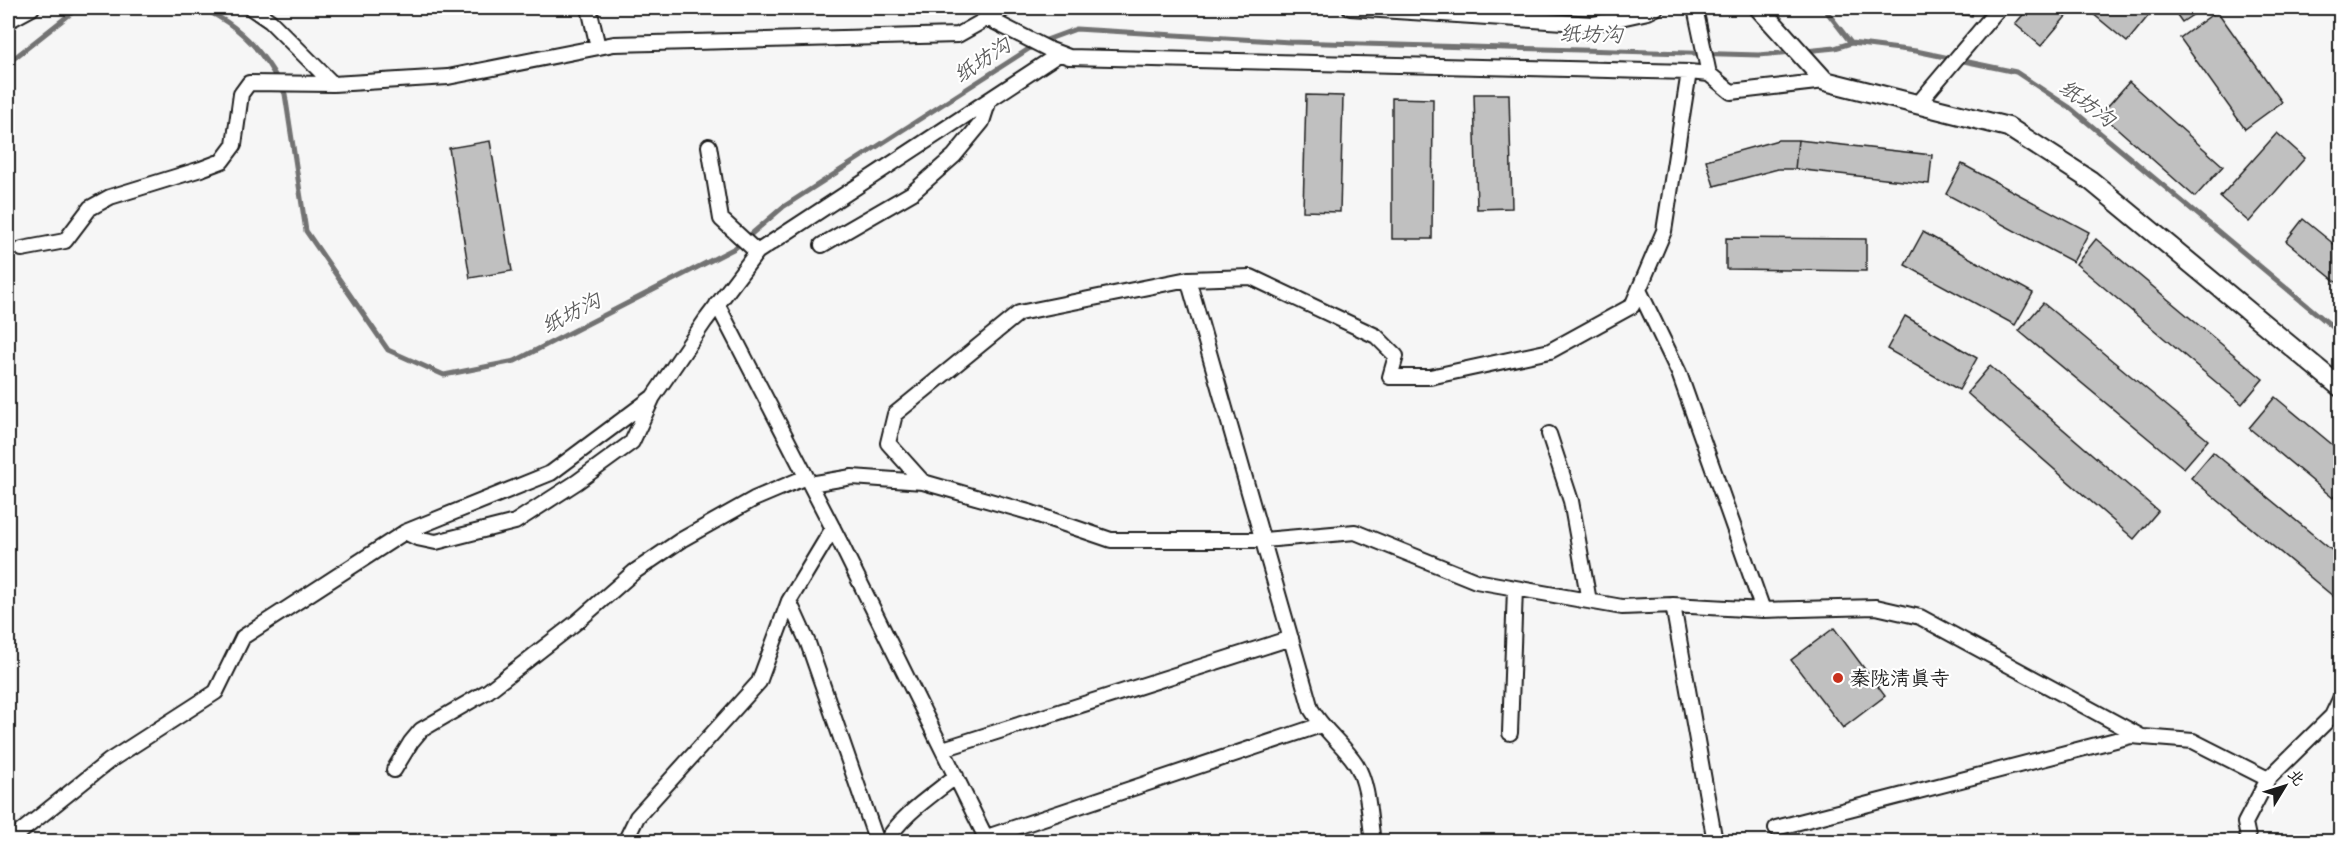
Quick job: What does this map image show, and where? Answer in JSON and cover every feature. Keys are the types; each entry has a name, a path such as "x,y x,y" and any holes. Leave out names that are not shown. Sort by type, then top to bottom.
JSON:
{"street":[{"path":"8,21 32,8"},
{"path":"251,8 270,21 333,84"},
{"path":"589,8 598,47"},
{"path":"22,249 65,241 90,208 110,197 201,169 222,160 234,145 241,94 249,83 333,84 448,77 614,44 958,35 1006,8"},
{"path":"1350,8 1593,24 1648,12 1656,8"},
{"path":"1695,8 1708,68 1731,92 1825,81 2008,127 2091,180 2340,387"},
{"path":"1759,8 1825,81"},
{"path":"1917,105 1999,8"},
{"path":"987,18 1069,57 1689,72 1708,68"},
{"path":"405,532 417,538 436,542 516,522 632,442 653,397 717,304 752,247 989,100 1053,51"},
{"path":"923,482 888,443 895,414 1019,314 1188,279 1251,277 1376,336 1396,356 1390,376 1430,377 1550,351 1632,306 1664,231 1689,72"},
{"path":"822,245 912,193 945,164 982,122 989,100"},
{"path":"709,146 721,219 752,247"},
{"path":"1188,279 1311,709 1321,725 1355,762 1363,777 1373,842"},
{"path":"1639,290 1679,373 1763,610"},
{"path":"717,304 833,528 988,839 1321,725"},
{"path":"8,842 109,762 216,692 243,637 405,532 551,473 653,397"},
{"path":"1549,434 1571,501 1589,601"},
{"path":"394,770 421,730 488,691 578,621 634,572 681,540 754,499 808,480 852,477 923,482 1032,513 1111,540 1264,540 1354,532 1476,581 1622,607 1673,605 1763,610 1876,608 1920,617 2140,736"},
{"path":"625,842 637,817 759,682 789,601 833,528"},
{"path":"1510,733 1515,588"},
{"path":"789,601 808,643 877,842"},
{"path":"1673,605 1715,842"},
{"path":"943,748 1291,638"},
{"path":"2249,842 2245,823 2268,779 2332,716 2340,699"},
{"path":"1776,828 2132,736 2193,741 2268,779"},
{"path":"886,842 891,832 956,776"}],"building":[{"path":"1904,8 1973,8 1972,16"},
{"path":"2029,8 2062,8 2069,13 2041,46 2015,24"},
{"path":"2086,8 2152,8 2154,9 2127,42"},
{"path":"2172,8 2203,8 2182,22"},
{"path":"2217,11 2282,102 2245,129 2180,38"},
{"path":"2129,82 2223,166 2195,197 2101,114"},
{"path":"1474,94 1509,94 1512,208 1477,209"},
{"path":"1306,95 1343,96 1340,212 1303,211"},
{"path":"1392,98 1433,99 1432,239 1392,239"},
{"path":"2277,133 2305,158 2249,222 2220,197"},
{"path":"1778,140 1798,140 1795,169 1778,169 1714,186 1706,160"},
{"path":"1798,140 1932,155 1929,184 1795,169"},
{"path":"490,141 512,271 470,278 449,148"},
{"path":"1962,164 2089,232 2073,262 1946,194"},
{"path":"2303,219 2340,249 2340,285 2286,241"},
{"path":"1923,232 2033,293 2015,325 1905,265"},
{"path":"1726,238 1866,239 1866,271 1726,269"},
{"path":"2096,239 2263,379 2242,404 2076,264"},
{"path":"2043,303 2208,440 2184,468 2019,331"},
{"path":"1905,316 1977,358 1959,390 1887,349"},
{"path":"1990,366 2158,511 2134,539 1967,393"},
{"path":"2275,397 2340,451 2340,489 2333,498 2249,428"},
{"path":"2213,452 2340,557 2340,602 2191,478"},
{"name":"秦陇清真寺","path":"1834,628 1885,696 1843,728 1791,660"}],"waterway":[{"name":"纸坊沟","path":"8,63 74,11 83,8"},
{"name":"纸坊沟","path":"201,8 228,23 251,43 270,66 285,94 306,231 388,350 444,375 515,361 735,248 783,207 1038,43 1076,29 1290,42 1759,55 1793,52"},
{"path":"1824,8 1851,43"},
{"name":"纸坊沟","path":"1805,51 1835,48 1851,43 1916,51 2016,72 2069,107 2340,333"}],"place":[{"name":"秦陇清真寺","path":"1838,678"}]}
